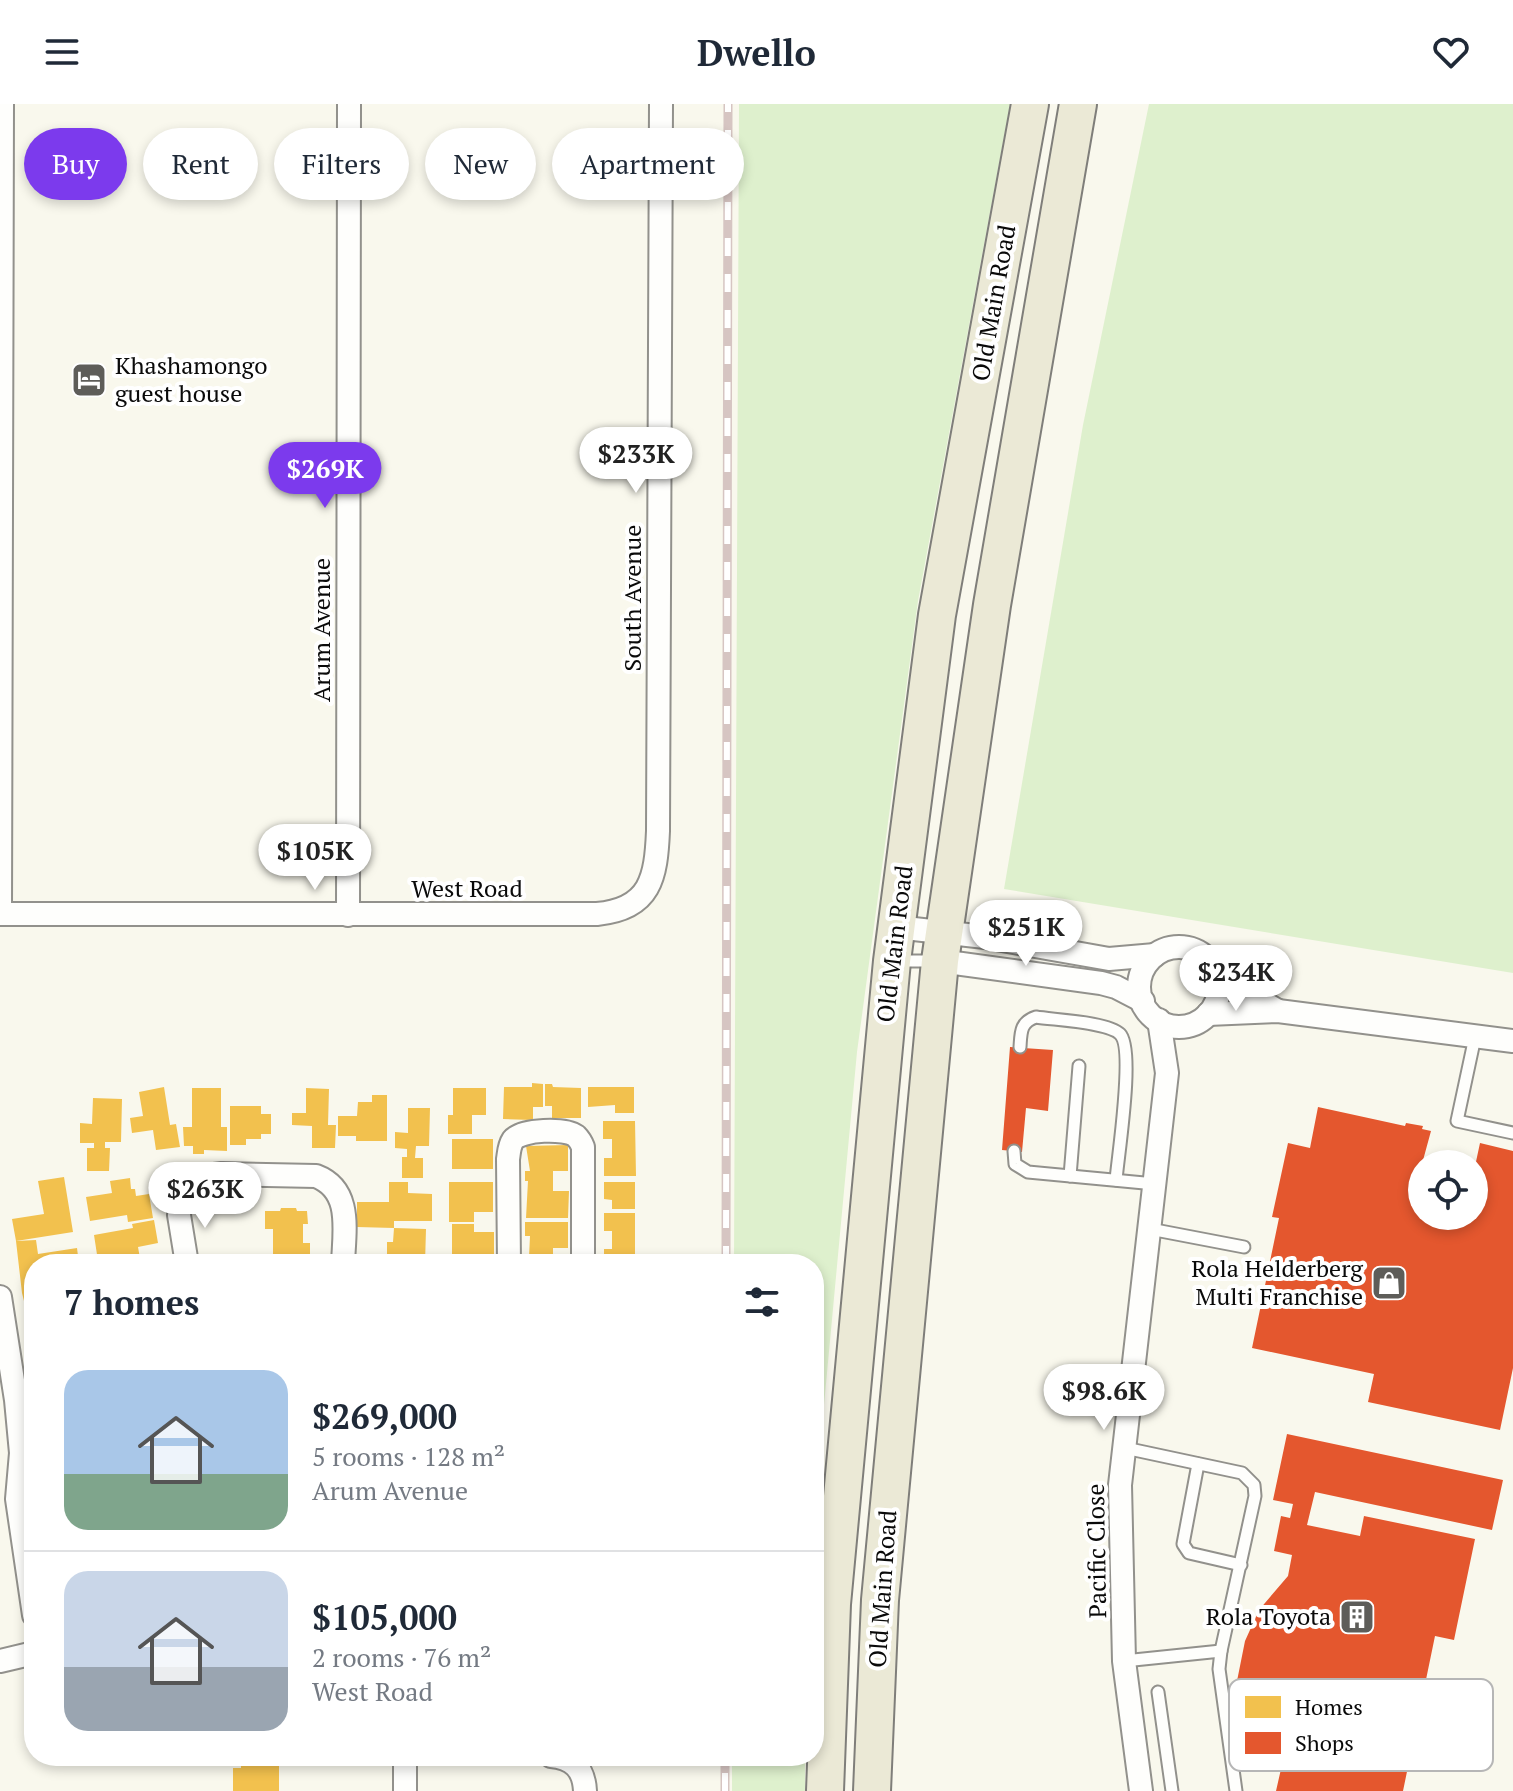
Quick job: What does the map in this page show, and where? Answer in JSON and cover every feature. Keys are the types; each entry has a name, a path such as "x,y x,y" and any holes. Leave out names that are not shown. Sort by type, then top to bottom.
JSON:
{"main road":[{"name":"Old Main Road","path":"825,1791 832,1604 894,944 937,615 1030,104"},
{"name":"Old Main Road","path":"872,1791 880,1600 942,947 992,605 1078,104"}],"street":[{"path":"0,914 2,104"},
{"name":"Arum Avenue","path":"348,915 349,104"},
{"name":"South Avenue","path":"641,896 656,869 658,831 661,104"},
{"name":"West Road","path":"0,914 597,914 616,912 641,896"},
{"path":"942,947 985,937 1109,959 1155,955 1174,947 1195,950 1211,963 1217,975 1218,996 1167,1073"},
{"path":"894,944 942,947 1101,983 1143,1001"},
{"path":"1155,955 1145,966 1141,979 1143,1001 1149,1012 1159,1020 1176,1026 1201,1019 1278,1011 1509,1039"},
{"path":"1217,975 1278,1011"},
{"path":"1159,1020 1167,1073"},
{"name":"Pacific Close","path":"1141,1791 1124,1661 1120,1485 1167,1073"},
{"path":"509,1254 508,1159 511,1144 526,1133 561,1131 575,1136 583,1147 583,1254"},
{"path":"185,1254 179,1215 181,1195 196,1181 222,1174 316,1176 326,1180 334,1187 343,1205 343,1254"},
{"path":"0,1297 8,1401 21,1453 17,1499 24,1547"},
{"path":"0,1661 24,1655"},
{"path":"405,1766 405,1791"},
{"path":"576,1766 585,1791"}],"lane":[{"path":"894,944 942,947"},
{"path":"1020,1047 1022,1027 1029,1019 1036,1017 1107,1028 1123,1038 1128,1058 1116,1180"},
{"path":"1475,1037 1457,1121 1513,1133"},
{"path":"1070,1176 1079,1066"},
{"path":"1014,1151 1015,1164 1023,1171 1155,1184"},
{"path":"1150,1229 1244,1247"},
{"path":"1125,1448 1242,1473 1254,1485 1255,1496 1219,1669 1229,1741"},
{"path":"1198,1464 1183,1544 1189,1553 1241,1565"},
{"path":"1124,1661 1221,1651"},
{"path":"1158,1692 1172,1791"},
{"path":"1233,1771 1236,1791"}],"green space":[{"path":"739,104 1010,104 918,601 857,1052 824,1405 824,1254 734,1254 739,200 744,200 744,128 739,128"},
{"path":"1149,104 1513,104 1513,973 1004,889 1083,425"},
{"path":"732,1766 805,1766 805,1791 732,1791"}],"building: Homes":[{"path":"532,1083 543,1084 543,1107 533,1107 533,1120 503,1119 504,1087 532,1087"},
{"path":"545,1084 581,1088 581,1118 552,1118 552,1106 545,1106"},
{"path":"164,1087 170,1125 176,1124 180,1147 156,1150 153,1130 132,1133 130,1118 143,1116 139,1092"},
{"path":"588,1087 634,1087 634,1113 615,1113 615,1105 588,1107"},
{"path":"192,1088 221,1088 221,1127 227,1127 227,1151 204,1150 204,1154 193,1154 193,1146 184,1146 183,1127 192,1127"},
{"path":"306,1088 329,1089 328,1125 336,1125 335,1148 312,1148 312,1126 292,1125 292,1113 306,1113"},
{"path":"453,1088 486,1088 486,1115 472,1115 472,1134 448,1134 448,1115 453,1115"},
{"path":"372,1095 387,1095 387,1141 356,1141 356,1136 338,1136 338,1116 357,1116 358,1102 372,1102"},
{"path":"93,1098 122,1099 121,1142 105,1142 105,1148 110,1148 109,1171 87,1171 87,1148 94,1148 94,1143 80,1143 80,1123 92,1124"},
{"path":"230,1106 261,1106 261,1114 271,1114 271,1134 261,1134 261,1139 246,1139 246,1145 230,1145"},
{"path":"408,1108 430,1108 429,1146 416,1146 415,1158 423,1158 423,1178 402,1178 402,1157 407,1157 407,1149 395,1148 395,1132 408,1133"},
{"path":"603,1121 635,1121 636,1176 604,1176 604,1158 612,1158 612,1139 603,1139"},
{"path":"452,1139 493,1139 493,1169 452,1169"},
{"path":"568,1145 568,1171 553,1171 553,1191 569,1191 568,1218 526,1218 528,1181 525,1181 525,1171 530,1171 526,1146"},
{"path":"64,1177 73,1232 16,1241 12,1219 44,1214 38,1181"},
{"path":"130,1178 131,1189 135,1189 136,1196 149,1194 153,1218 128,1222 127,1215 90,1221 86,1197 112,1193 110,1181"},
{"path":"389,1182 408,1182 408,1193 432,1194 432,1221 394,1221 394,1228 357,1227 357,1202 389,1202"},
{"path":"449,1182 493,1182 493,1212 474,1212 474,1222 449,1222"},
{"path":"604,1182 635,1182 635,1209 612,1209 612,1200 604,1199"},
{"path":"281,1208 296,1208 297,1211 307,1211 308,1224 303,1224 303,1243 310,1243 310,1254 273,1254 273,1229 265,1229 265,1211 280,1211"},
{"path":"604,1213 635,1213 635,1254 604,1254 604,1249 612,1249 612,1231 604,1231"},
{"path":"154,1220 158,1243 138,1247 139,1254 97,1254 94,1235 133,1228 132,1224"},
{"path":"525,1222 568,1222 568,1248 553,1248 553,1254 529,1254 530,1236 525,1236"},
{"path":"452,1224 474,1224 474,1232 494,1232 494,1254 452,1254"},
{"path":"394,1228 426,1229 425,1254 387,1254 387,1242 393,1242"},
{"path":"36,1240 38,1254 24,1254 24,1301 22,1293 16,1241"},
{"path":"77,1248 78,1254 38,1254"},
{"path":"279,1766 279,1791 233,1791 233,1768"}],"building: Shops":[{"path":"1010,1047 1053,1050 1048,1111 1026,1108 1022,1152 1002,1150"},
{"name":"Rola Helderberg Multi Franchise","path":"1318,1107 1405,1126 1406,1123 1423,1126 1422,1129 1431,1131 1426,1150 1408,1150 1408,1230 1488,1230 1488,1150 1478,1150 1480,1143 1513,1151 1513,1368 1500,1430 1368,1402 1374,1374 1252,1348 1279,1218 1272,1217 1288,1143 1310,1148"},
{"name":"Rola Toyota","path":"1287,1434 1503,1480 1492,1530 1315,1492 1307,1525 1360,1536 1364,1516 1475,1539 1454,1640 1435,1636 1426,1679 1237,1679 1245,1641 1259,1610 1288,1576 1292,1555 1274,1551 1281,1516 1290,1518 1293,1504 1273,1500"},
{"name":"Rola Toyota","path":"1281,1771 1407,1771 1403,1791 1276,1791"}],"railway":[{"path":"726,1254 728,104"},
{"path":"725,1766 725,1791"}],"place":[{"name":"Khashamongo guest house","path":"89,380"},
{"name":"Rola Helderberg Multi Franchise","path":"1389,1283"},
{"name":"Rola Toyota","path":"1357,1617"}]}
